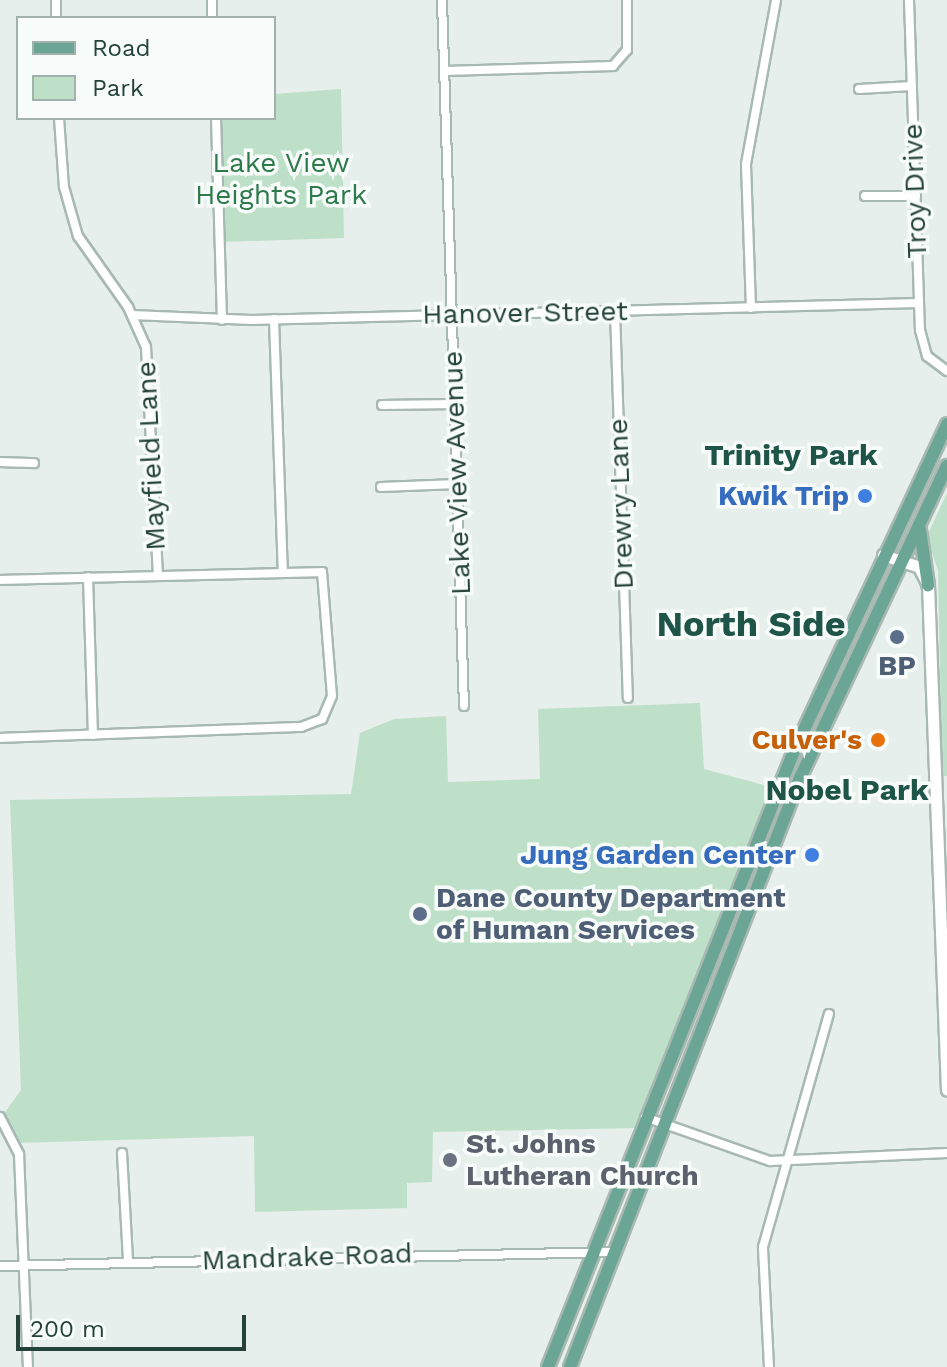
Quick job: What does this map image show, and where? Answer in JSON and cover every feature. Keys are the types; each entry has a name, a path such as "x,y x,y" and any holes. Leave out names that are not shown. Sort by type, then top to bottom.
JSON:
{"main road":[{"path":"548,1367 645,1117 835,662 947,424"},
{"path":"570,1367 811,755 947,466"},
{"path":"928,585 918,542 937,485"},
{"path":"811,755 807,744 835,662"}],"street":[{"name":"Lake View Avenue","path":"442,0 464,706"},
{"path":"445,71 622,60 627,0"},
{"path":"751,308 746,164 776,0"},
{"name":"Troy Drive","path":"909,0 919,303 925,351 947,371"},
{"path":"859,89 912,86"},
{"name":"Mayfield Lane","path":"59,120 64,187 78,236 132,315 151,391 158,576"},
{"path":"216,120 222,320"},
{"path":"865,196 916,196"},
{"name":"Hanover Street","path":"132,315 222,320 919,303"},
{"name":"Drewry Lane","path":"615,311 628,698"},
{"path":"274,319 283,572"},
{"path":"382,405 455,404"},
{"path":"0,462 34,463"},
{"path":"381,487 457,484"},
{"path":"883,555 901,559 921,570 928,585 941,784 947,1090"},
{"path":"0,580 283,572 326,574 332,696 325,715 296,728 0,738"},
{"path":"88,577 93,735"},
{"path":"769,1367 763,1247 829,1014"},
{"path":"0,1117 19,1154 28,1367"},
{"path":"645,1117 744,1157 788,1161 947,1153"},
{"path":"122,1153 128,1262"},
{"name":"Mandrake Road","path":"0,1266 592,1250 614,1252"}],"green space":[{"name":"Lake View Heights Park","path":"341,89 344,238 220,242 216,120 276,120 276,94"},
{"path":"947,493 947,776 942,776 938,570 926,538"},
{"path":"700,703 704,769 772,787 637,1128 433,1132 432,1182 407,1183 407,1208 255,1212 254,1136 17,1143 1,1118 21,1090 10,800 351,794 360,733 394,719 446,716 448,782 540,779 538,709"}],"place":[{"name":"Kwik Trip","path":"865,496"},
{"name":"BP","path":"897,637"},
{"name":"Culver's","path":"878,740"},
{"name":"Jung Garden Center","path":"812,855"},
{"name":"Dane County Department of Human Services","path":"420,914"},
{"name":"St. Johns Lutheran Church","path":"450,1160"}],"district":[{"name":"Trinity Park","path":"791,455"},
{"name":"North Side","path":"751,625"},
{"name":"Nobel Park","path":"847,790"}]}
